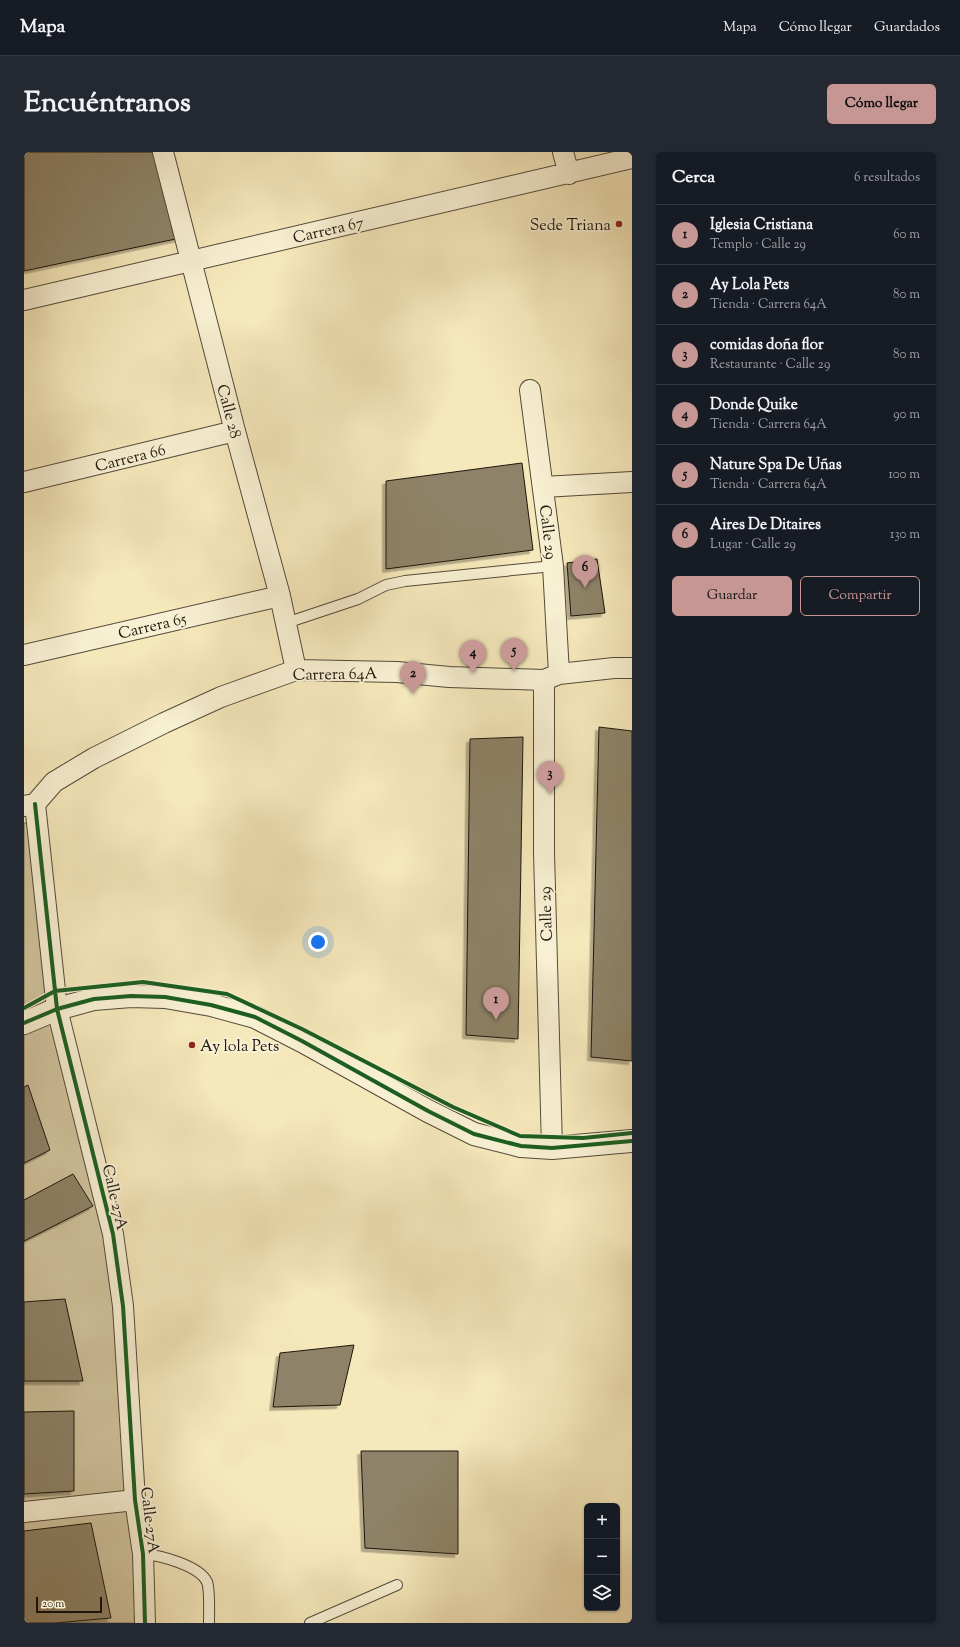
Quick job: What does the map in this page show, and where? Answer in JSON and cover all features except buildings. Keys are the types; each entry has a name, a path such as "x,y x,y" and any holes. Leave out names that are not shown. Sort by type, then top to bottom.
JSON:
{"street":[{"name":"Calle 28","path":"163,152 235,431 280,596 296,670"},
{"path":"563,152 569,174"},
{"name":"Carrera 67","path":"24,300 569,174 632,158"},
{"name":"Calle 29","path":"530,390 553,566 552,677 544,852 552,1148"},
{"name":"Carrera 66","path":"24,482 235,431"},
{"path":"543,487 632,482"},
{"name":"Carrera 65","path":"24,655 280,596"},
{"name":"Carrera 64A","path":"30,805 54,782 94,758 164,722 221,697 296,670 397,672 457,678 552,677 614,668 632,668"},
{"name":"Calle 27A","path":"30,805 57,1009 113,1234 123,1306 135,1500 144,1554 145,1623"},
{"path":"24,1023 57,1009 94,999 131,996 165,997 211,1005 255,1017 302,1041 428,1111 474,1134 521,1146 552,1148 632,1141"},
{"path":"24,1512 135,1500"}],"lane":[{"path":"286,623 358,599 386,586 405,581 553,566"},
{"path":"144,1554 185,1564 200,1574 207,1583 209,1623"},
{"path":"310,1623 397,1585"}],"shaded area":[{"path":"24,823 27,823 115,1275 154,1623 24,1623"}],"cycle path":[{"path":"35,804 57,1009 113,1234 123,1306 135,1500 143,1554 145,1623"},
{"path":"24,1008 55,991 143,982 227,994 302,1029 453,1107 520,1136 583,1138 632,1133"},
{"path":"24,1023 57,1009 94,999 131,996 165,997 211,1005 255,1017 302,1041 428,1111 474,1134 521,1146 552,1148 632,1141"}],"place":[{"name":"Sede Triana","path":"619,224"},
{"name":"Aires De Ditaires","path":"585,588"},
{"name":"Nature Spa De Uñas","path":"514,671"},
{"name":"Donde Quike","path":"473,673"},
{"name":"Ay Lola Pets","path":"413,694"},
{"name":"comidas doña flor","path":"550,794"},
{"name":"Iglesia Cristiana","path":"496,1020"},
{"name":"Ay lola Pets","path":"192,1045"}]}
